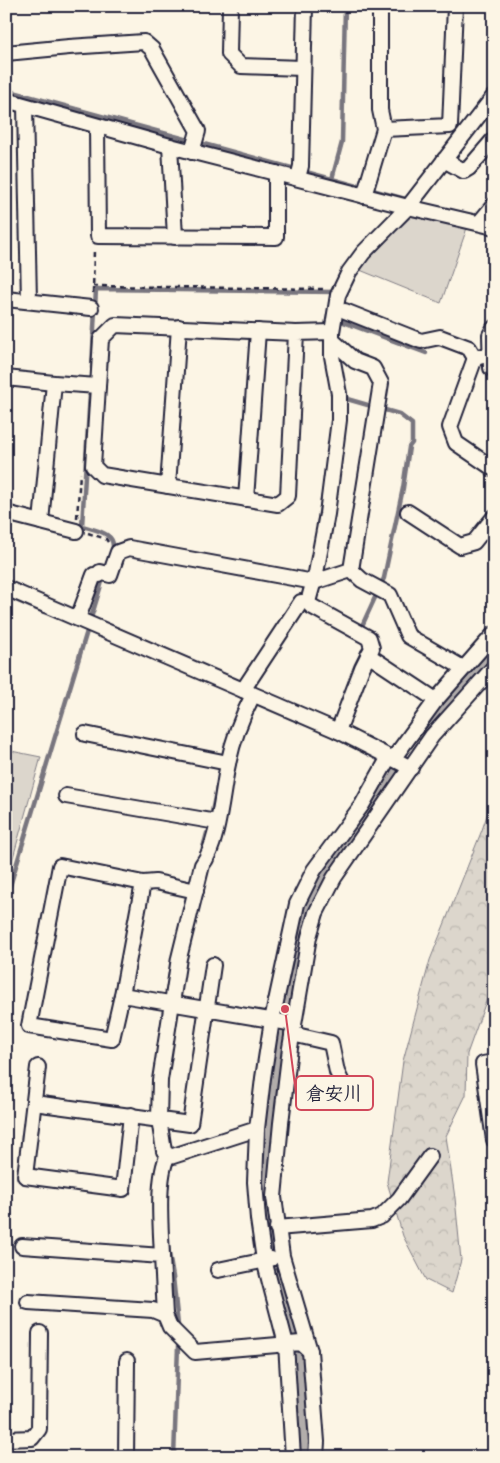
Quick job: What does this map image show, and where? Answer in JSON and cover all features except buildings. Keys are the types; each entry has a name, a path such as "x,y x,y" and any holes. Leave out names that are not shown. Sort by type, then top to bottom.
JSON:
{"street":[{"path":"230,6 229,54 241,66 304,68"},
{"path":"299,172 305,6"},
{"path":"366,190 384,129 380,110 380,6"},
{"path":"450,126 455,6"},
{"path":"6,53 70,46 144,42 152,49 198,131 194,145"},
{"path":"338,731 372,648 369,638 311,606 308,602 310,581 326,514 339,420 339,394 332,356 340,289 348,272 408,207 494,96"},
{"path":"6,100 170,146 194,145 276,173 299,172 366,190 408,207 494,227"},
{"path":"25,106 29,301"},
{"path":"384,129 472,124"},
{"path":"97,126 98,236 276,237 276,173"},
{"path":"444,160 464,172 494,138"},
{"path":"170,146 174,237"},
{"path":"479,223 494,204"},
{"path":"6,298 91,308"},
{"path":"345,311 421,341 440,337 469,348 475,358"},
{"path":"296,333 288,496 278,504 102,475 93,466 101,339 115,325 296,333 335,341 355,361 373,368 381,383 351,570"},
{"path":"168,486 179,327"},
{"path":"494,328 490,335 491,368 494,370"},
{"path":"246,498 258,331"},
{"path":"475,358 491,354"},
{"path":"475,358 450,427 456,443 494,469"},
{"path":"6,378 98,386"},
{"path":"41,522 54,383"},
{"path":"408,512 460,546 474,542 494,517"},
{"path":"6,513 76,531"},
{"path":"85,621 94,574 99,575 100,572 110,575 118,552 130,548 310,581 351,570"},
{"path":"351,570 362,580 390,595 408,636 463,668"},
{"path":"6,588 85,621 249,696 338,731 411,768"},
{"path":"305,1347 286,1344 195,1352 170,1327 165,1315 160,1203 167,1157 164,1151 159,1119 160,1080 170,1002 202,865 208,858 225,788 224,762 249,696 301,602 308,602"},
{"path":"494,634 436,700 422,721 391,758 362,805 314,870 300,897 289,935 285,1024 281,1123 274,1197 281,1256 305,1347 317,1442 316,1456 294,1456 286,1344 264,1260 255,1182 257,1129 285,1024 309,937 322,900 334,878 436,731 494,667"},
{"path":"368,655 436,700"},
{"path":"422,721 436,731"},
{"path":"85,734 224,762"},
{"path":"66,796 217,822"},
{"path":"143,883 112,1040 29,1026 60,866 143,883 156,882 196,891"},
{"path":"34,1103 190,1124 213,965"},
{"path":"122,994 285,1024 331,1043 337,1072 346,1091"},
{"path":"494,1062 483,1064 494,1140"},
{"path":"38,1067 26,1176 123,1189 131,1116"},
{"path":"167,1157 257,1129"},
{"path":"277,1228 372,1220 382,1216 399,1199 430,1156"},
{"path":"22,1246 162,1256"},
{"path":"218,1270 281,1256"},
{"path":"28,1302 152,1310 165,1315"},
{"path":"6,1440 32,1438 39,1429 40,1333"},
{"path":"126,1457 127,1361"}],"path":[{"path":"93,286 340,289"},
{"path":"76,531 106,539 108,544"}],"green space":[{"path":"428,214 468,225 441,303 360,270 373,253 412,216"},
{"path":"6,750 41,757 9,872 6,872"},
{"path":"494,795 494,979 467,1054 466,1095 446,1136 461,1260 452,1293 426,1280 403,1236 387,1182 403,1061 430,960"}],"waterway":[{"path":"332,179 342,142 345,6"},
{"path":"6,90 409,200"},
{"path":"425,196 430,189"},
{"path":"92,368 96,289 336,292"},
{"path":"338,320 426,353"},
{"path":"345,392 347,399 399,414 412,424 412,443 409,447 403,488 384,578 361,628 358,626"},
{"path":"90,393 82,526 109,536 112,540 112,551"},
{"path":"318,525 323,495"},
{"path":"6,899 104,575"},
{"path":"6,596 44,612"},
{"path":"432,720 494,649"},
{"path":"391,767 396,770"},
{"path":"303,1457 296,1337 276,1260 267,1201 269,1131 285,1009 304,915 311,895 328,867 362,822 397,768"},
{"path":"212,812 217,787"},
{"path":"201,855 207,833"},
{"path":"262,1133 269,1131"},
{"path":"168,1247 178,1325"},
{"path":"174,1457 178,1346"}],"place":[{"name":"倉安川","path":"285,1009"}]}
